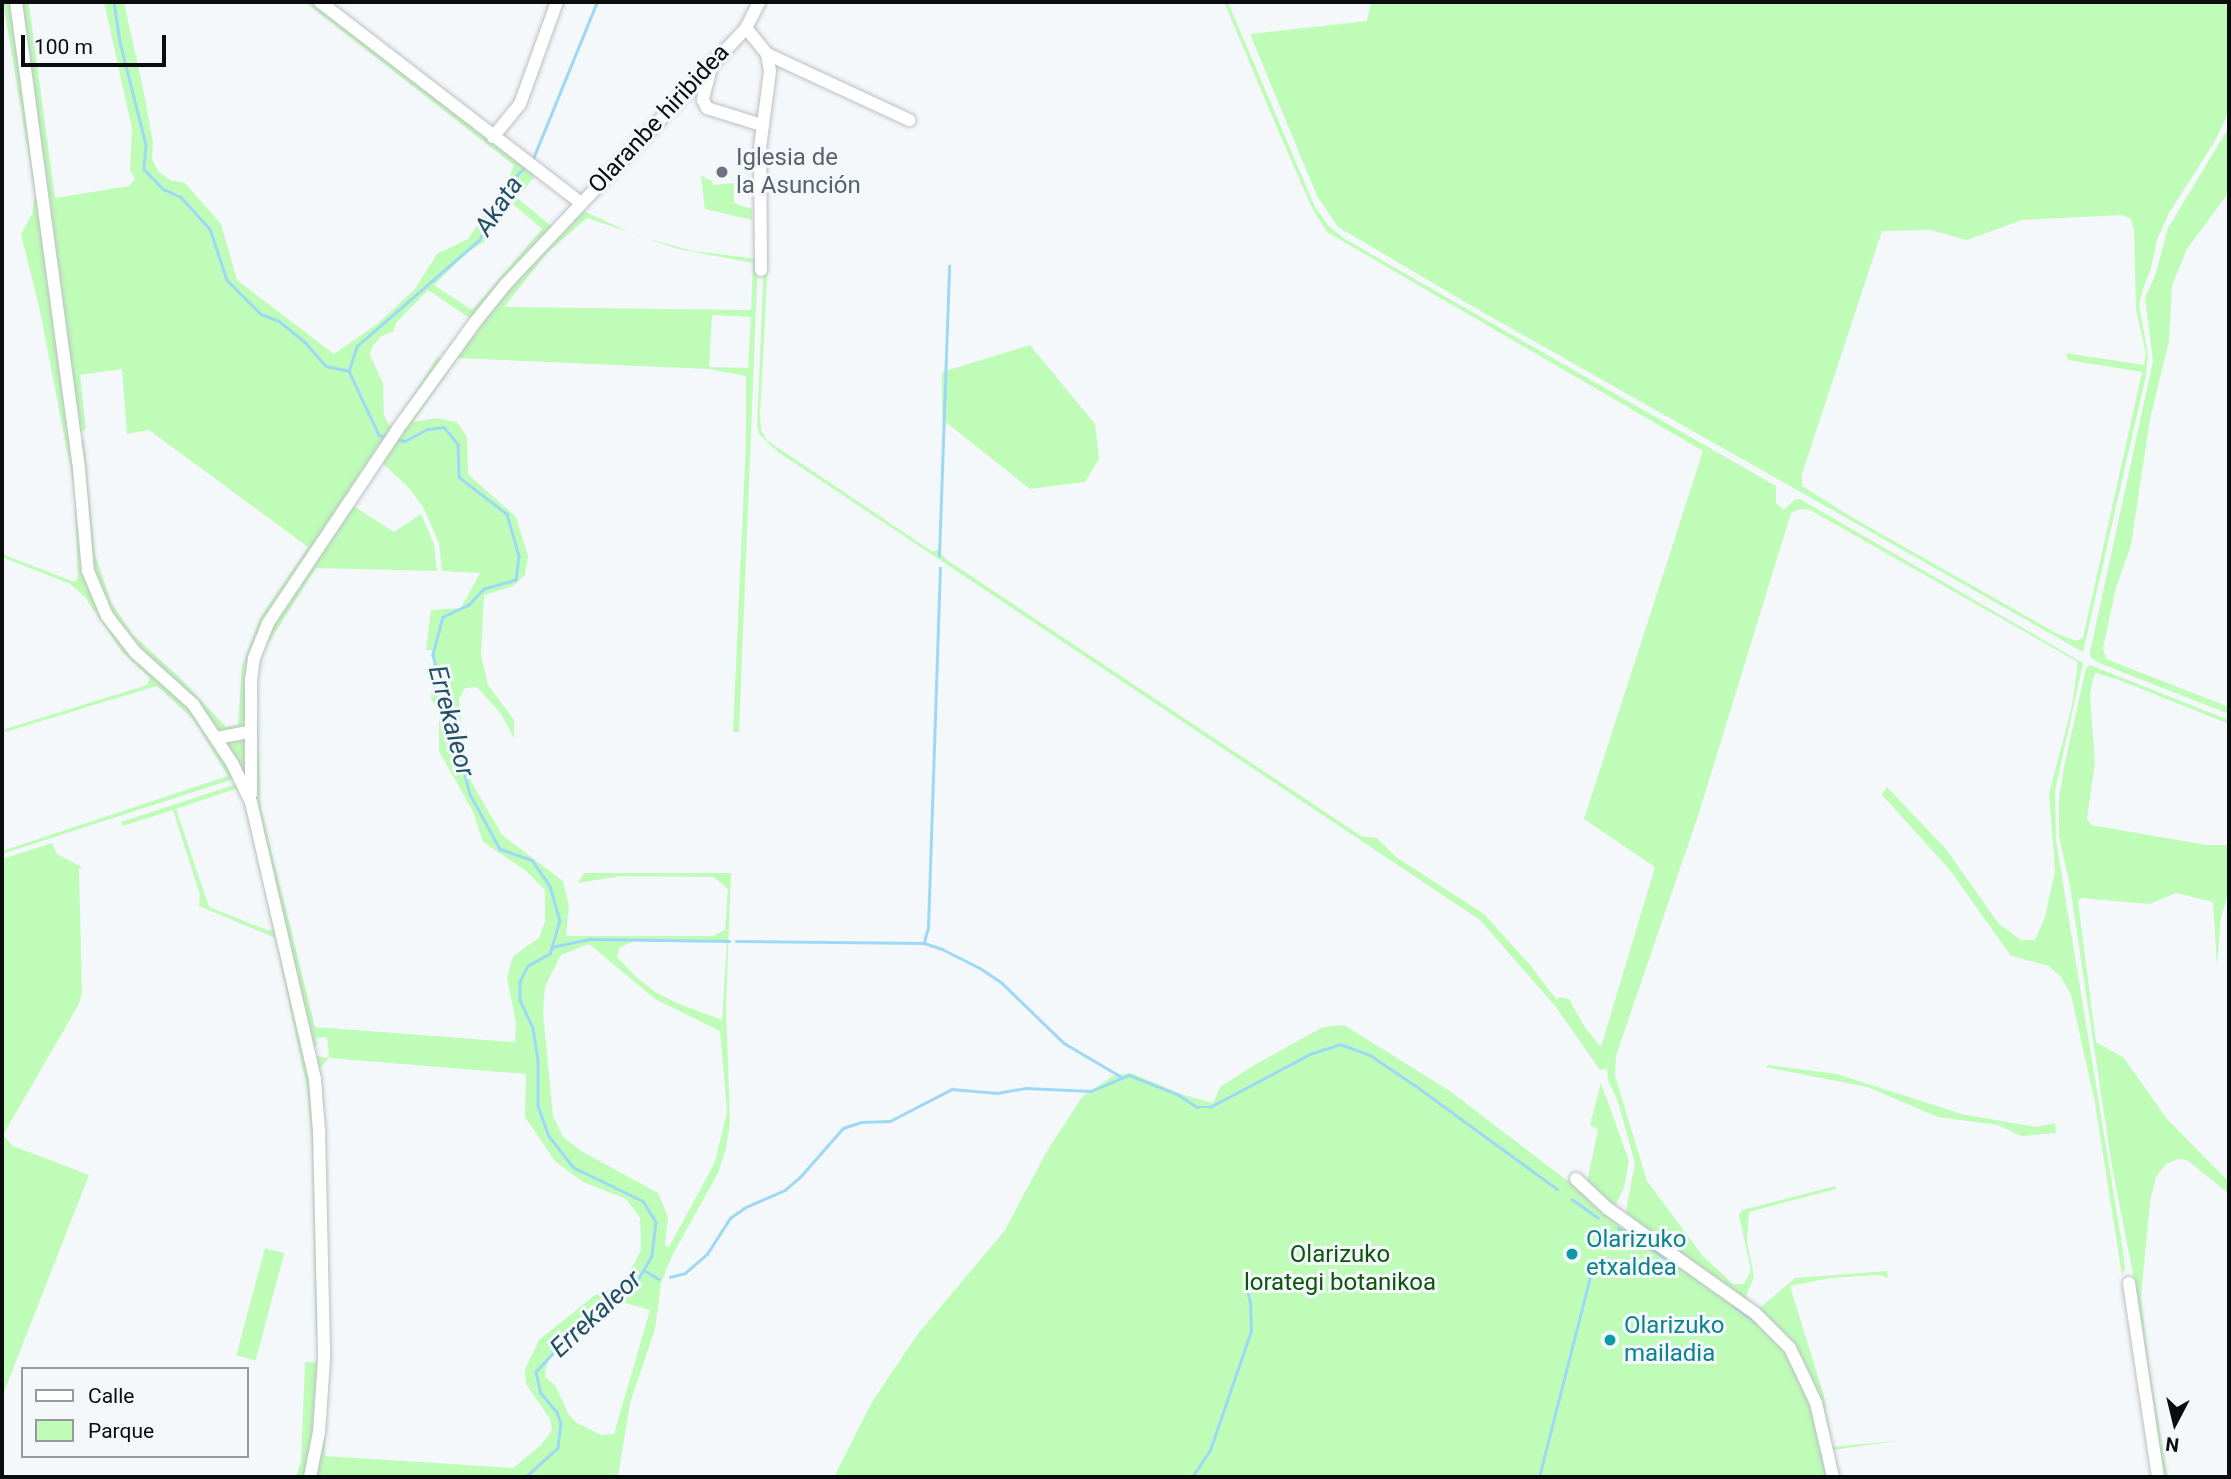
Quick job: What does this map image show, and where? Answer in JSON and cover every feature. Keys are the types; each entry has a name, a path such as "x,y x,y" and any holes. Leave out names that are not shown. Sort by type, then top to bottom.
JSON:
{"street":[{"path":"16,2 79,469 88,571 107,616 135,652 194,704 217,738 251,802 317,1100 324,1359 319,1432 310,1477"},
{"path":"320,2 581,203"},
{"path":"493,137 520,104 557,2"},
{"name":"Olaranbe hiribidea","path":"251,802 249,732 253,669 268,623 397,430 476,321 581,203 634,150 712,61 746,28 758,2"},
{"path":"746,28 766,54 769,71 762,125 761,270"},
{"path":"766,54 909,120"},
{"path":"712,61 703,100 707,108 762,125"},
{"path":"217,738 249,732"},
{"path":"1576,1179 1607,1208 1755,1313 1790,1348 1816,1403 1833,1477"},
{"path":"2129,1283 2158,1477"}],"green space":[{"path":"3,2 12,2 95,600 184,700 237,778 2,854 2,851 228,776 193,719 157,686 2,733 2,730 147,685 150,678 122,652 84,596 70,584 2,557 2,554 75,582 78,577 74,487 40,311 21,234 32,214 35,194"},
{"path":"21,2 29,4 55,198 129,186 135,179 130,170 132,129 104,2 124,2 153,143 152,159 158,171 170,180 185,183 221,224 237,280 334,354 377,324 414,290 437,254 468,239 509,178 514,165 305,2 312,2 535,176 517,198 554,228 471,319 428,290 396,323 394,331 380,337 372,347 370,355 383,383 384,415 389,425 393,426 438,356 442,359 269,615 246,727 219,732 139,650 106,602 91,562 80,441 84,440 95,554 111,602 133,635 181,679 226,727 238,725 242,666 260,618 308,547 149,430 127,434 122,369 80,375 86,429 79,432","holes":["508,200 542,229 472,310 434,285 467,253 484,242"]},
{"name":"Olarizuko lorategi botanikoa","path":"1224,2 1228,2 1315,207 1329,226 1345,239 1776,486 1776,503 1784,510 1794,500 1800,499 2083,663 2055,791 2056,840 2123,1251 2125,1269 2122,1275 2095,1103 2071,995 2061,977 2049,966 2011,956 1950,870 1882,795 1887,787 1945,848 1999,924 2021,940 2035,940 2045,917 2055,871 2049,794 2072,706 2078,662 1810,510 1800,509 1791,513 1699,813 1616,1056 1615,1076 1647,1181 1702,1255 1733,1284 1744,1284 1751,1271 1739,1215 1742,1210 1835,1186 1836,1189 1749,1212 1747,1241 1754,1277 1746,1296 1755,1306 1761,1307 1795,1278 1887,1271 1888,1278 1879,1275 1830,1278 1790,1286 1824,1396 1832,1447 1904,1440 1833,1450 1840,1477 834,1477 872,1402 917,1335 1005,1230 1047,1151 1082,1097 1113,1076 1131,1073 1184,1095 1213,1103 1220,1087 1256,1064 1323,1027 1344,1025 1450,1091 1565,1179 1586,1187 1598,1129 1590,1125 1601,1083 1629,1161 1624,1188 1615,1206 1628,1216 1626,1210 1635,1163 1617,1099 1608,1080 1607,1069 1600,1070 1555,1006 1480,920 778,452 759,434 757,426 764,261 768,261 760,415 761,431 768,441 933,552 938,550 947,560 1361,836 1377,838 1396,857 1484,914 1557,1000 1560,997 1569,999 1585,1028 1601,1047 1655,867 1584,819 1703,451 1327,232 1313,210"},
{"path":"1371,2 2229,2 2229,111 2215,141 2169,213 2157,240 2143,289 2139,305 2148,354 2146,375 2083,652 1470,305 1338,227 1317,196 1250,34 1367,21","holes":["2122,215 2131,219 2134,229 2136,310 2146,353 2144,365 2066,353 2068,360 2142,372 2083,638 2076,641 2056,633 1855,519 1802,486 1802,474 1882,231 1930,230 1967,240 2022,220"]},
{"path":"2229,127 2229,192 2187,249 2172,286 2169,341 2150,419 2131,545 2116,588 2103,648 2106,659 2229,707 2229,714 2099,663 2091,658 2090,652 2153,361 2145,297 2155,276 2168,228"},
{"path":"701,176 712,181 712,185 734,183 734,203 752,209 752,220 705,209"},
{"path":"584,211 630,233 587,218 547,253 504,307 751,310 753,263 678,249 645,238 693,251 758,259 739,732 733,732 746,441 746,376 708,369 458,358 413,422 437,418 457,422 467,437 468,474 516,517 528,556 525,575 513,586 484,595 481,655 488,685 514,720 514,738 501,714 477,687 465,688 459,699 462,737 471,781 502,835 563,881 569,906 566,936 713,936 725,930 728,889 714,877 622,876 578,883 584,873 731,873 726,1006 730,1123 718,1173 672,1256 661,1283 655,1329 630,1403 618,1477 313,1477 320,1445 315,1056 329,1058 327,1037 316,1038 317,1045 313,1048 256,802 253,705 260,654 280,612 352,505 394,532 421,514 434,544 437,571 316,568 264,650 258,673 257,702 261,808 315,1027 515,1042 516,1023 507,978 513,956 539,938 545,921 545,890 526,871 483,842 473,812 439,751 439,711 431,699 434,650 426,650 431,610 461,608 480,573 442,571 439,543 423,507 407,486 381,462 493,305","holes":["712,315 751,317 748,368 709,367","636,940 727,942 722,1020 655,992 617,957 619,948","589,944 655,999 720,1031 727,1112 715,1162 669,1247 665,1245 668,1217 658,1193 583,1152 563,1137 553,1116 543,1013 545,987 561,955","329,1058 526,1074 525,1117 555,1161 583,1182 626,1199 640,1218 641,1250 630,1271 615,1288 595,1295 539,1340 525,1369 526,1384 550,1419 552,1430 541,1445 513,1468 325,1456 329,1295 324,1103 320,1068","625,1303 650,1310 614,1434 601,1435 577,1423 569,1415 555,1385 545,1377 546,1366 553,1353 582,1329"]},
{"path":"1030,345 1095,424 1099,459 1085,482 1030,489 942,419 942,372"},
{"path":"2090,665 2229,720 2229,724 2119,680 2096,673 2093,678 2090,695 2095,763 2087,818 2091,825 2207,845 2229,845 2229,890 2221,917 2217,967 2213,902 2176,893 2149,904 2081,898 2078,901 2096,1042 2124,1058 2167,1119 2229,1182 2229,1194 2187,1160 2178,1159 2166,1164 2156,1177 2150,1202 2141,1296 2149,1366 2168,1477 2162,1477 2135,1284 2112,1167 2070,886 2059,836 2059,798 2064,767 2086,668"},
{"path":"245,740 246,767 242,770 226,743"},
{"path":"237,784 246,797 304,1051 313,1105 320,1336 316,1336 312,1147 307,1088 275,938 199,906 200,895 173,810 123,826 121,822","holes":["235,789 240,790 273,929 270,931 209,907 176,809"]},
{"path":"52,843 57,854 82,867 79,868 82,992 79,1004 3,1135 13,1146 89,1175 2,1397 2,859"},
{"path":"1769,1065 1837,1074 1962,1114 2035,1127 2055,1123 2056,1133 2021,1136 1998,1125 1938,1117 1867,1087 1765,1067"},
{"path":"265,1248 284,1253 256,1360 236,1355"},
{"path":"305,1362 319,1362 314,1440 305,1477 296,1477 301,1461"}],"waterway":[{"name":"Errekaleor","path":"114,2 120,42 146,145 144,169 163,189 181,197 210,229 227,280 261,314 279,321 306,343 326,366 349,371 379,435 386,437"},
{"name":"Akata","path":"532,161 597,2"},
{"name":"Akata","path":"349,370 357,346 479,240 512,180 527,165"},
{"path":"939,556 949,266"},
{"name":"Errekaleor","path":"396,439 405,441 428,429 444,427 458,444 459,477 507,514 519,556 516,580 484,589 469,605 443,617 433,655 470,794 500,849 532,860 550,886 560,920 550,954 528,966 520,982 520,1000 533,1028 538,1060 538,1106 549,1136 573,1167 643,1201 656,1222 652,1256 635,1285 579,1326 536,1372 541,1393 557,1412 561,1423 558,1448 526,1477"},
{"path":"924,942 928,928 940,568"},
{"path":"552,947 591,939 729,941"},
{"path":"736,941 924,943 942,949 980,968 1002,983 1064,1043 1120,1076"},
{"path":"670,1277 685,1273 707,1254 730,1218 746,1207 785,1190 843,1128 861,1122 890,1121 952,1089 997,1093 1026,1088 1091,1091 1129,1075 1179,1095 1197,1107 1210,1107 1310,1054 1340,1044 1370,1055 1557,1189"},
{"path":"1572,1199 1598,1218"},
{"path":"1618,1228 1677,1265"},
{"path":"1539,1477 1594,1261"},
{"path":"644,1270 659,1279"},
{"path":"1192,1477 1210,1450 1251,1331 1250,1303 1244,1275"},
{"path":"1734,1306 1757,1323"},
{"path":"1821,1450 1827,1474"}],"place":[{"name":"Iglesia de la Asunción","path":"722,172"},
{"name":"Olarizuko etxaldea","path":"1572,1254"},
{"name":"Olarizuko mailadia","path":"1610,1340"}]}
